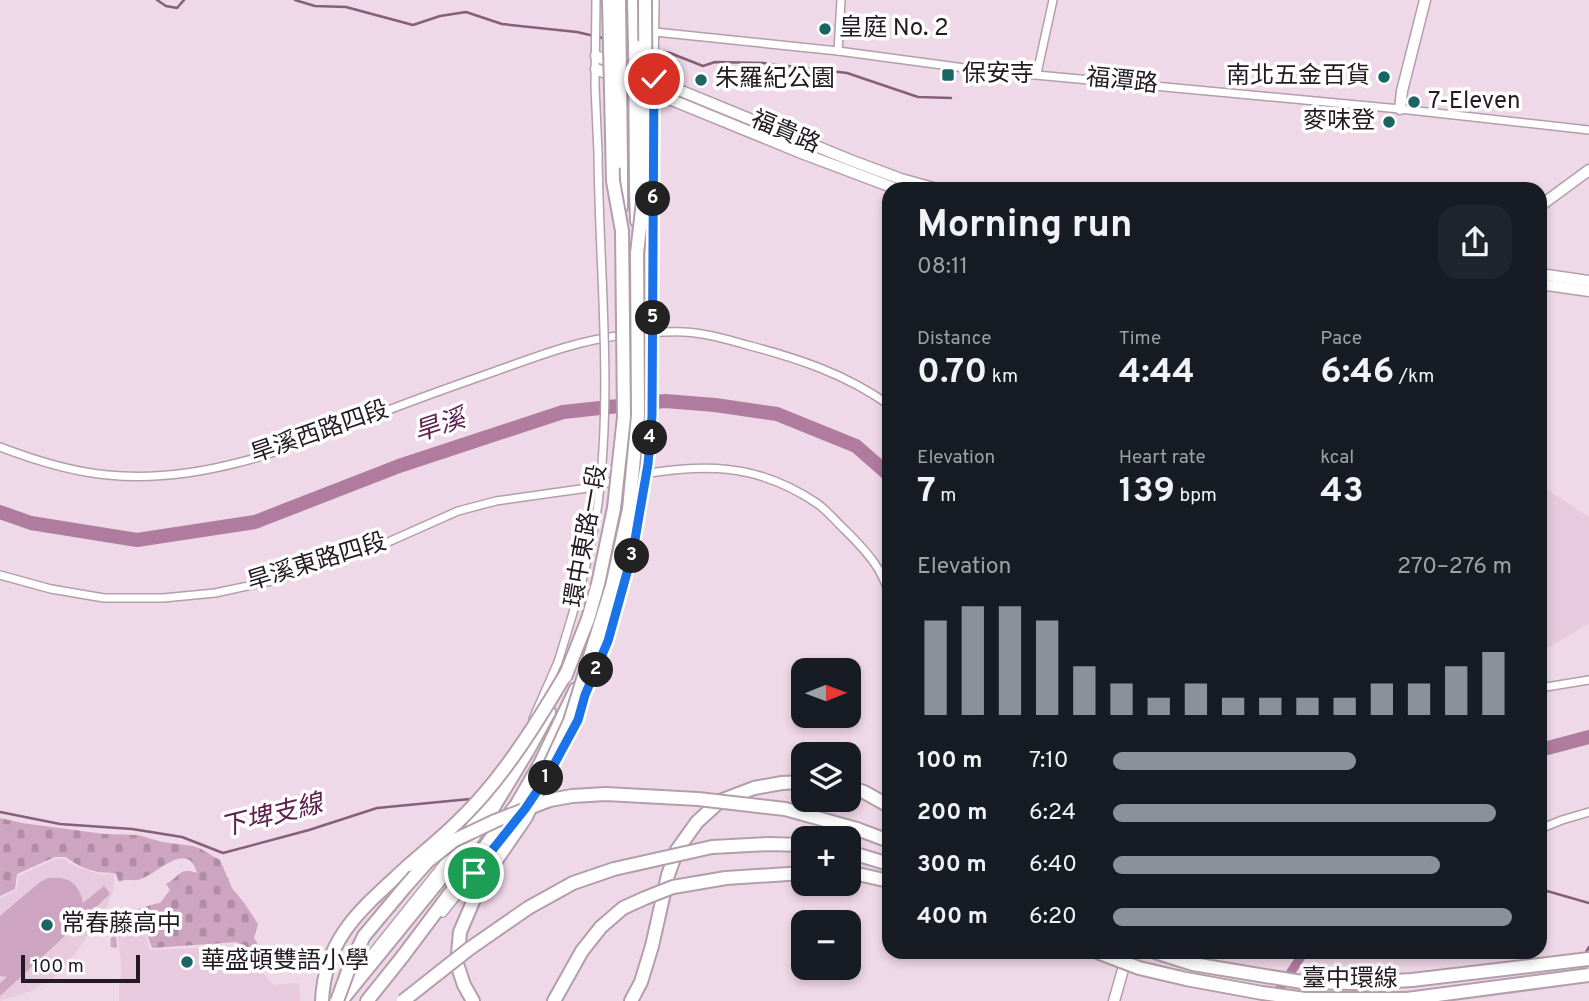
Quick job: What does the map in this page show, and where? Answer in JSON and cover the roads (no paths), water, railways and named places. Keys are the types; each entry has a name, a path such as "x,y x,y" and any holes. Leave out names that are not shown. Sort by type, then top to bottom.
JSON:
{"highway":[{"path":"609,0 613,181 622,231"},
{"path":"322,1001 328,961 351,922 483,795 536,724 588,618 614,508 624,417 620,0"},
{"path":"473,1001 457,964 460,932 481,883 526,817 591,668 629,509 638,415 634,0"},
{"path":"637,253 646,176 645,0"},
{"path":"337,1001 464,850 490,813 527,752 563,665"},
{"path":"366,1001 517,804 591,668"},
{"path":"631,1001 641,982 672,862 677,850 697,822 720,801 754,788 791,783"},
{"path":"861,791 882,802"},
{"path":"337,1001 351,962 365,936 428,861 455,840 550,800 619,794 740,803 785,809 882,838"},
{"path":"403,1001 469,949 528,908 573,883 614,869 712,847 791,845"},
{"path":"861,855 882,861"},
{"path":"554,1001 582,951 601,927 623,908 673,887 696,882 791,874"},
{"path":"861,876 882,880"},
{"name":"臺中環線","path":"1180,959 1204,966 1302,982 1358,983 1412,980 1589,958"},
{"name":"臺中環線","path":"1115,959 1174,976 1305,999 1407,999 1589,975"}],"street":[{"name":"環中東路一段","path":"563,665 598,503 604,422 596,0"},
{"name":"環中東路一段","path":"373,1001 525,809 550,772 578,720 591,668 608,641 633,551 648,464 652,416 655,0"},
{"path":"838,51 841,0"},
{"path":"1037,74 1054,0"},
{"path":"1401,109 1402,91 1425,0"},
{"name":"福潭路","path":"655,32 972,68 1589,130"},
{"name":"福貴路","path":"596,56 850,160 912,182"},
{"name":"福貴路","path":"596,69 882,183"},
{"path":"1547,201 1589,170"},
{"path":"1547,275 1589,281"},
{"path":"1547,285 1589,291"},
{"name":"旱溪西路四段","path":"0,447 46,462 108,475 203,471 273,453 439,390 562,348 634,334 684,332 776,352 834,373 882,400"},
{"name":"旱溪東路四段","path":"0,575 51,589 104,598 163,598 215,593 288,576 386,543 458,511 496,501 594,486 627,477 693,467 713,467 766,477 820,505 857,541 882,577"},
{"path":"623,498 627,477"},
{"path":"1547,687 1589,680"},
{"path":"1547,826 1589,812"},
{"path":"1114,1001 1126,959"}],"waterway":[{"path":"157,0 166,6 177,8 184,0"},
{"path":"295,0 315,6 346,7 413,25 440,16 466,12 502,24 577,32 607,39"},
{"path":"655,50 703,66 715,62 763,63 847,73 918,97 951,98"},
{"name":"旱溪","path":"0,512 31,523 137,540 255,522 399,466 563,412 665,401 777,414 856,446 882,469"},
{"name":"旱溪","path":"1547,748 1589,737"},
{"name":"下埤支線","path":"0,812 60,824 132,829 182,837 223,853 377,808 470,799"},
{"path":"1547,891 1589,903"},
{"path":"1585,954 1589,947"},
{"path":"1272,1001 1299,959"}],"place":[{"name":"皇庭 No. 2","path":"825,29"},
{"name":"保安寺","path":"948,75"},
{"name":"南北五金百貨","path":"1384,77"},
{"name":"朱羅紀公園","path":"701,80"},
{"name":"7-Eleven","path":"1414,102"},
{"name":"麥味登","path":"1389,122"},
{"name":"常春藤高中","path":"47,925"},
{"name":"華盛頓雙語小學","path":"187,962"}]}
